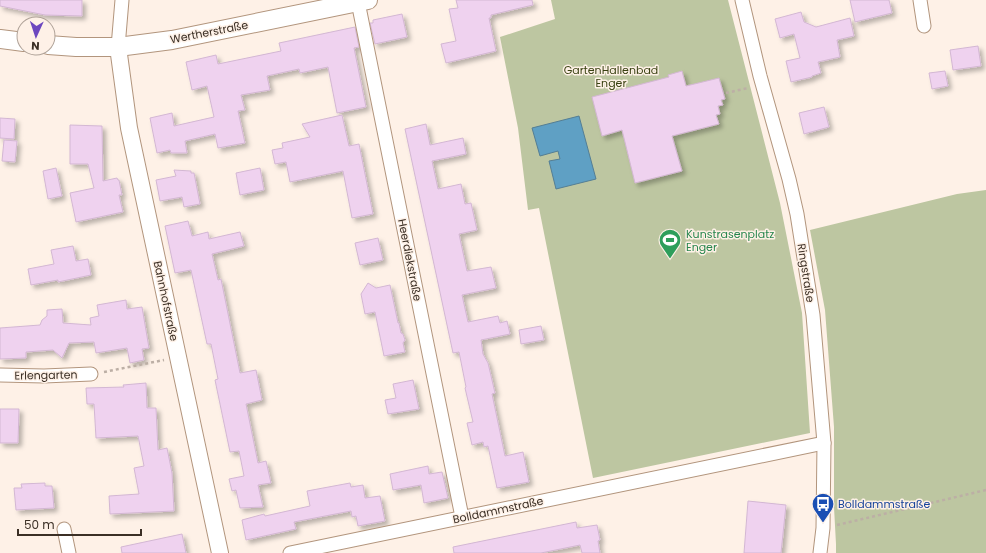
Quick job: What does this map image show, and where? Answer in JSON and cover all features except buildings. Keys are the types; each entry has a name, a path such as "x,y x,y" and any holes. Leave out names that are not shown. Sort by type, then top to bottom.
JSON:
{"main road":[{"name":"Wertherstraße","path":"56,46 118,47 172,40 363,1"},
{"path":"0,40 16,41"}],"street":[{"path":"118,47 122,0"},
{"name":"Ringstraße","path":"742,0 760,76 798,214 813,315 824,443 823,528 820,553"},
{"path":"920,0 924,26"},
{"name":"Heerdiekstraße","path":"363,1 462,517"},
{"name":"Bahnhofstraße","path":"118,47 129,128 220,553"},
{"name":"Erlengarten","path":"0,375 44,376 91,374"},
{"name":"Bolldammstraße","path":"290,553 824,443"},
{"path":"64,529 69,553"}],"path":[{"path":"726,93 742,89"},
{"path":"91,374 178,358"},
{"path":"823,528 986,490"}],"green space":[{"name":"Kunstrasenplatz Enger","path":"551,0 728,0 780,203 802,313 810,433 593,478 539,208 528,210 518,128 500,37 555,19"},
{"path":"986,190 986,553 836,553 834,507 834,427 825,310 810,230 957,194"}],"water":[{"path":"579,116 596,179 556,189 549,161 560,159 558,151 540,156 532,128"}],"place":[{"name":"Kunstrasenplatz Enger","path":"670,260"},
{"name":"Bolldammstraße","path":"823,524"}],"park label":[{"name":"GartenHallenbad Enger","path":"611,76"}]}
